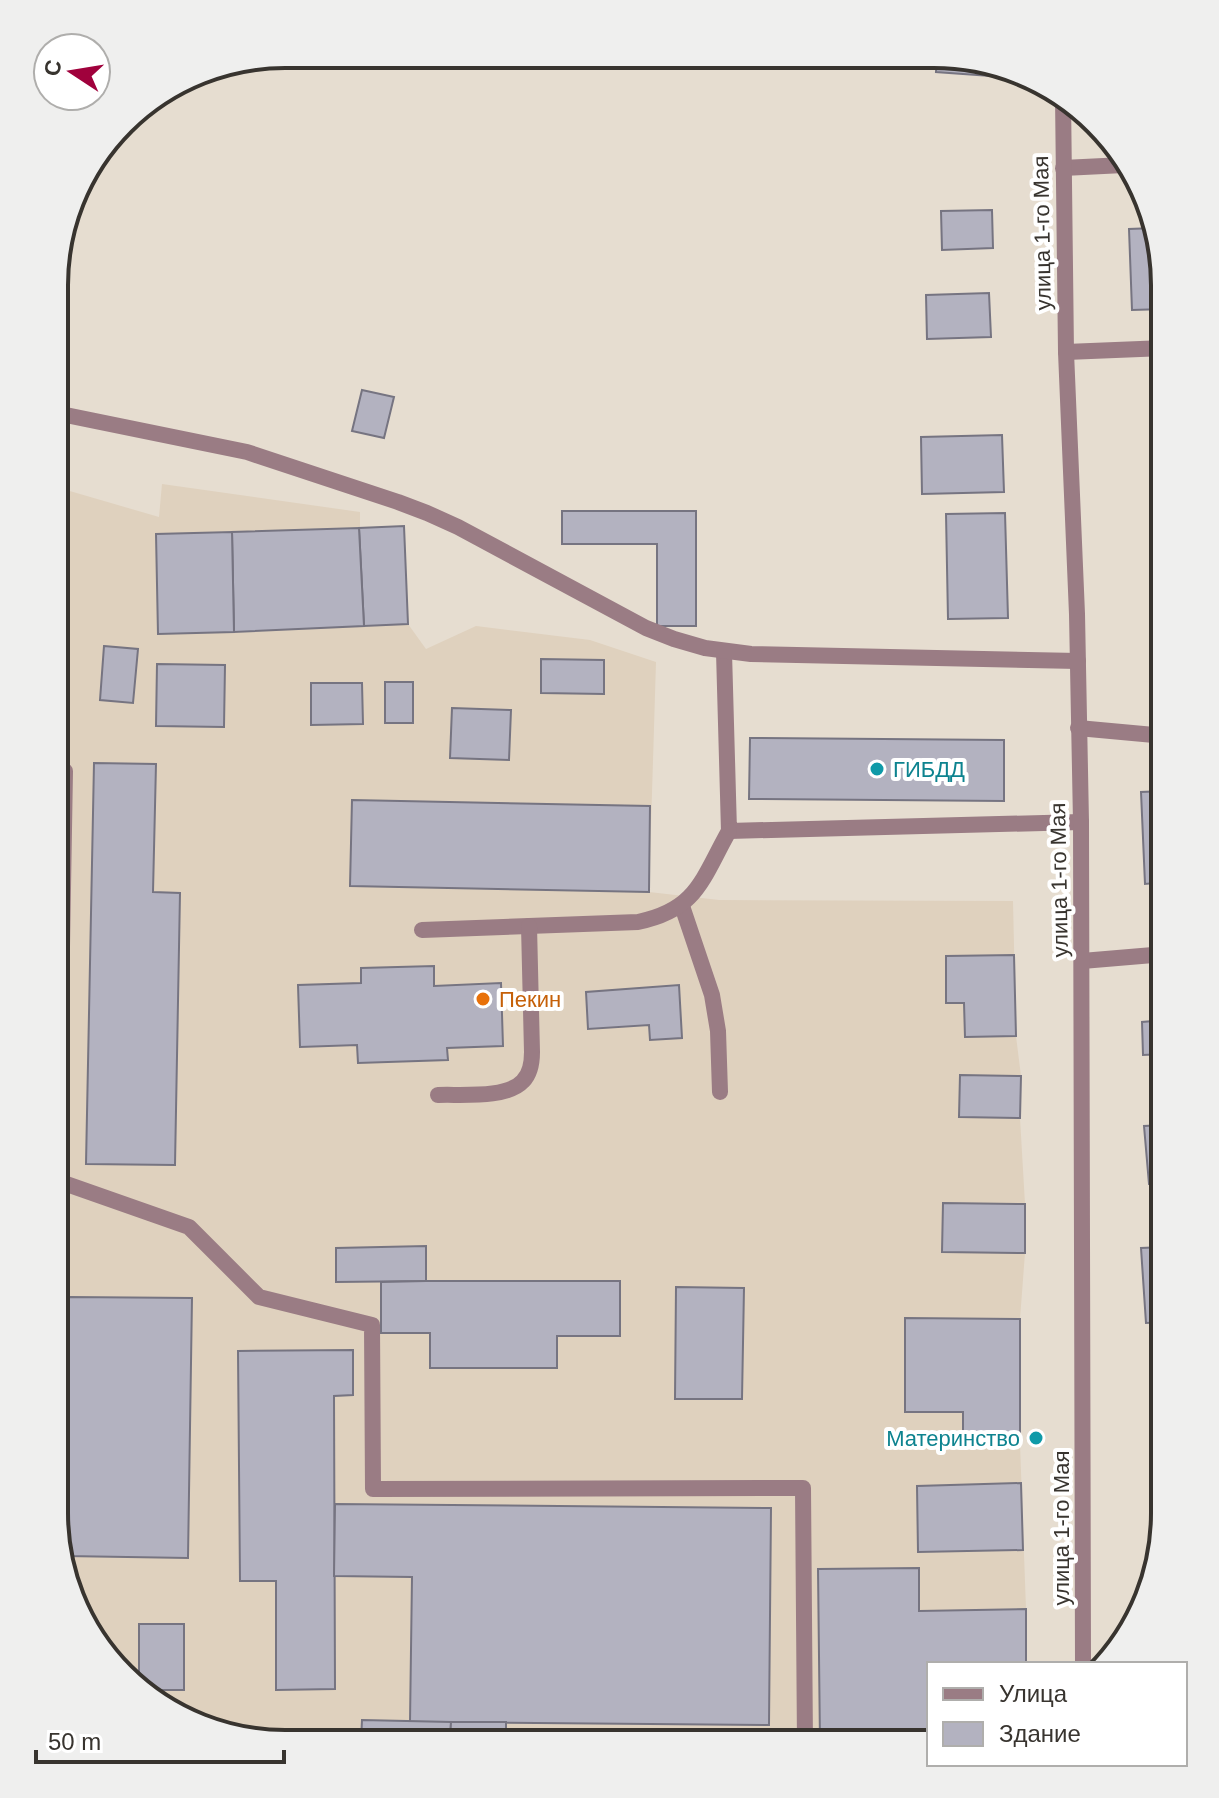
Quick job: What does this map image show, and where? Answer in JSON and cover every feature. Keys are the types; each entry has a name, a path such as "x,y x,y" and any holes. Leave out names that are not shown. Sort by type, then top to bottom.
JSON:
{"street":[{"name":"улица 1-го Мая","path":"1063,111 1066,352 1081,822 1083,1662"},
{"path":"1063,168 1115,165"},
{"path":"1066,352 1151,349"},
{"path":"68,415 247,452 398,502 458,527 646,628 692,645 724,652 1078,661"},
{"path":"422,930 638,922 655,919 682,906 694,895 729,831 724,652"},
{"path":"1078,728 1151,735"},
{"path":"729,831 1081,822"},
{"path":"682,906 712,995 718,1031 720,1092"},
{"path":"438,1095 501,1092 524,1081 531,1068 529,926"},
{"path":"1082,961 1151,955"},
{"path":"68,1185 189,1227 259,1297 372,1325 373,1489 803,1488 805,1730"}],"shaded area":[{"path":"162,484 360,512 360,528 404,526 408,624 426,649 476,626 590,640 656,662 649,892 719,900 1013,901 1025,1204 1020,1319 1020,1444 1026,1662 927,1662 927,1730 285,1730 229,1723 202,1714 153,1685 131,1667 113,1645 84,1596 72,1556 68,1513 68,490 159,517"}],"building":[{"path":"936,68 963,70 990,76 936,72"},
{"path":"992,210 993,248 942,250 941,211"},
{"path":"1143,228 1151,270 1151,309 1132,310 1129,229"},
{"path":"989,293 991,337 927,339 926,295"},
{"path":"362,390 394,397 384,438 352,431"},
{"path":"1002,435 1004,492 922,494 921,437"},
{"path":"562,511 696,511 696,626 657,626 657,544 562,544"},
{"path":"1005,513 1008,618 948,619 946,514"},
{"path":"404,526 408,624 364,626 359,528"},
{"path":"359,528 364,626 234,632 232,532"},
{"path":"232,532 234,632 158,634 156,534"},
{"path":"104,646 138,649 133,703 100,700"},
{"path":"541,659 604,660 604,694 541,693"},
{"path":"157,664 225,665 224,727 156,726"},
{"path":"385,682 413,682 413,723 385,723"},
{"path":"311,683 362,683 363,724 311,725"},
{"path":"452,708 511,710 509,760 450,758"},
{"name":"ГИБДД","path":"750,738 1004,740 1004,801 749,799"},
{"path":"94,763 156,764 153,892 180,893 175,1165 86,1164"},
{"path":"1141,792 1151,792 1151,883 1145,884"},
{"path":"352,800 650,806 649,892 350,886"},
{"path":"1014,955 1016,1036 965,1037 964,1003 946,1003 946,956"},
{"path":"434,966 434,986 501,983 503,1046 447,1048 448,1060 358,1063 357,1045 300,1047 298,985 361,983 361,968"},
{"path":"679,985 682,1038 650,1040 649,1025 588,1029 586,992"},
{"path":"1151,1021 1151,1055 1143,1055 1142,1022"},
{"path":"960,1075 1021,1076 1020,1118 959,1117"},
{"path":"1144,1126 1151,1126 1151,1184 1149,1184"},
{"path":"943,1203 1025,1204 1025,1253 942,1252"},
{"path":"426,1246 426,1281 336,1282 336,1248"},
{"path":"1141,1248 1151,1248 1151,1323 1146,1323"},
{"path":"620,1281 620,1336 557,1336 557,1368 430,1368 430,1333 381,1333 381,1282"},
{"path":"676,1287 744,1288 742,1399 675,1399"},
{"path":"69,1297 192,1298 188,1558 72,1556 68,1513"},
{"path":"905,1318 1020,1319 1020,1444 963,1444 963,1412 905,1412"},
{"path":"353,1350 353,1395 334,1396 335,1689 276,1690 276,1581 240,1581 238,1351"},
{"path":"1021,1483 1023,1550 918,1552 917,1486"},
{"path":"335,1504 771,1508 769,1725 410,1722 412,1577 334,1576"},
{"path":"919,1568 919,1611 1026,1609 1026,1662 927,1662 927,1730 820,1730 818,1569"},
{"path":"139,1624 184,1624 184,1690 160,1690 139,1674"},
{"path":"362,1720 451,1722 451,1730 362,1730"},
{"path":"451,1722 506,1722 506,1730 451,1730"}],"place":[{"name":"ГИБДД","path":"877,769"},
{"name":"Пекин","path":"483,999"},
{"name":"Материнство","path":"1036,1438"}]}
